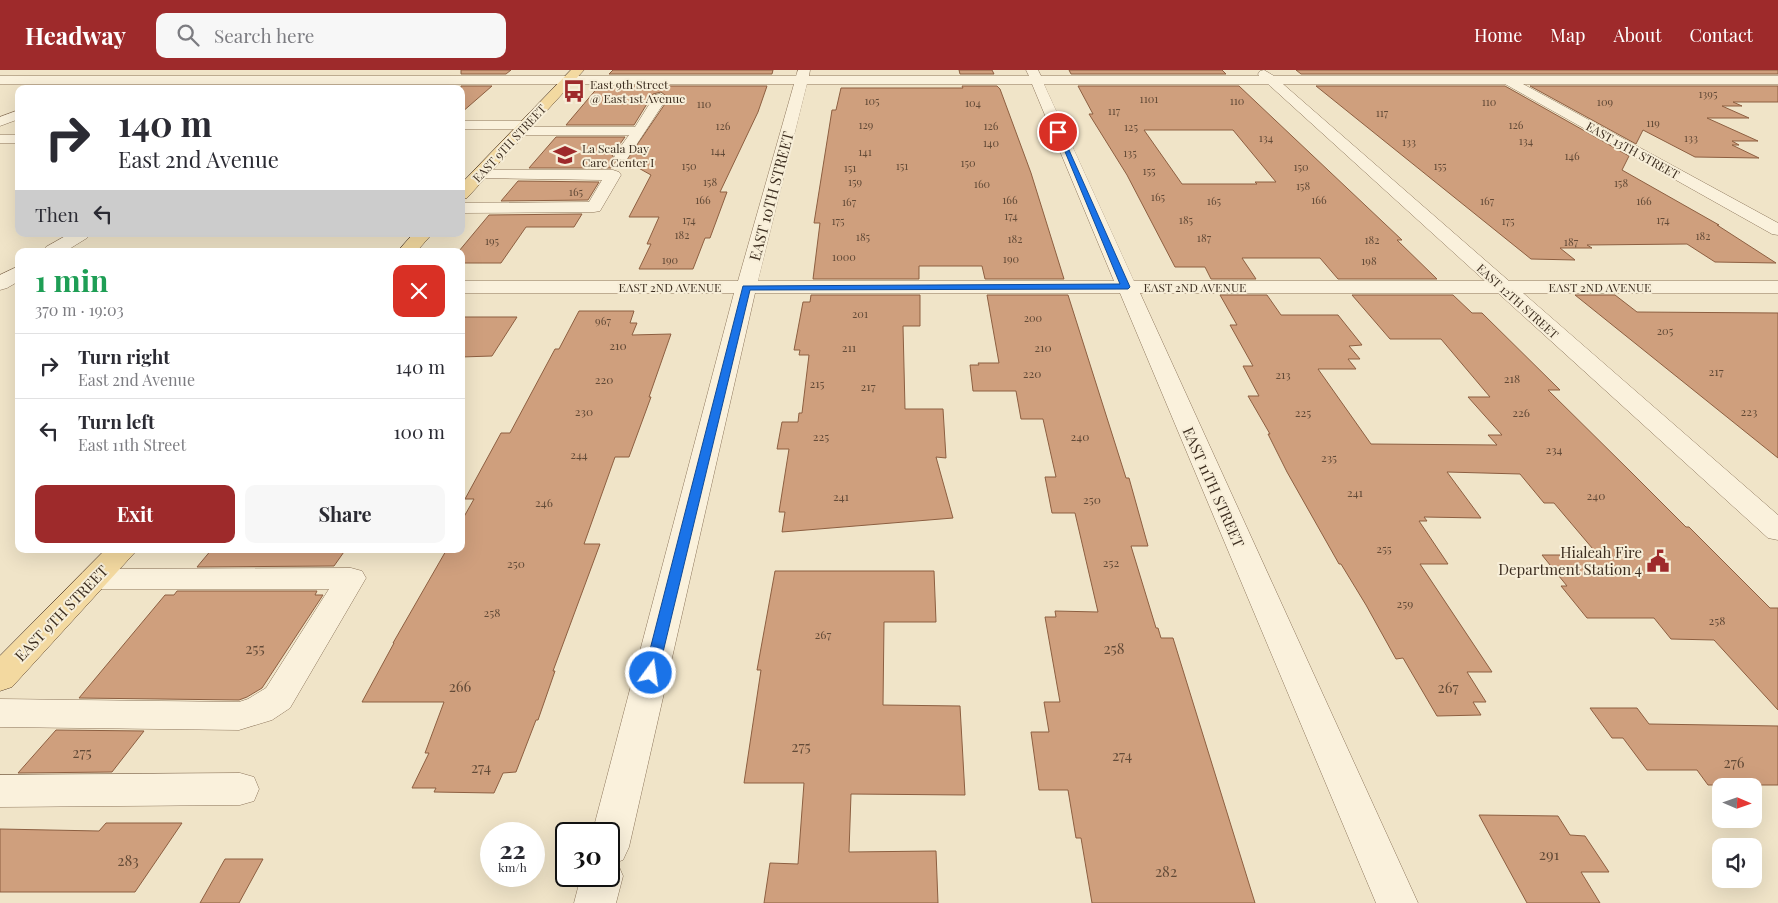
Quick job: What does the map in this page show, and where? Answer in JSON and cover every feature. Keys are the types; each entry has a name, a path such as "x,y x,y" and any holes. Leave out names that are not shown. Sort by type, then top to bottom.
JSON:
{"main road":[{"name":"EAST 9TH STREET","path":"465,190 573,75"},
{"path":"410,248 420,237"},
{"name":"EAST 9TH STREET","path":"0,678 119,553"}],"street":[{"path":"86,85 121,70"},
{"path":"193,80 214,70"},
{"path":"286,80 305,70"},
{"path":"324,85 349,70"},
{"path":"425,80 439,70"},
{"name":"EAST 13TH STREET","path":"1488,70 1778,230"},
{"path":"1715,70 1770,92"},
{"path":"0,80 471,80 573,75 663,80 803,75 1265,75 1506,80 1778,80"},
{"name":"EAST 10TH STREET","path":"615,822 746,287 803,75"},
{"name":"EAST 11TH STREET","path":"1034,75 1397,903"},
{"name":"EAST 12TH STREET","path":"1265,75 1501,287 1778,531"},
{"path":"465,85 471,80"},
{"path":"622,156 639,131 658,96 663,80"},
{"path":"0,122 15,116"},
{"path":"465,125 639,131"},
{"path":"0,139 15,139"},
{"path":"465,208 594,207 613,175 479,175"},
{"path":"57,248 76,237"},
{"path":"0,285 15,275"},
{"path":"0,285 15,287"},
{"name":"EAST 2ND AVENUE","path":"465,287 1778,287"},
{"path":"0,713 239,716 258,710 278,698 351,578 94,579"},
{"path":"0,791 240,789"},
{"path":"595,903 599,887"}],"building":[{"path":"461,70 511,70 506,74 461,74"},
{"path":"613,70 773,70 772,74 609,74"},
{"path":"959,70 992,70 994,74 960,74"},
{"path":"1069,70 1222,70 1226,74 1071,74"},
{"path":"1296,70 1778,70 1778,74 1301,74"},
{"path":"465,86 492,86 465,110"},
{"path":"599,86 767,86 758,112 720,192 727,192 710,238 705,238 693,269 639,269 651,244 647,244 659,217 629,217 651,175 626,161 669,98 661,92 653,94 634,125 566,125"},
{"path":"962,86 997,86 1000,89 1031,173 1064,279 985,279 982,266 919,266 919,279 813,279 820,223 814,223 832,110 836,110 841,88 963,88"},
{"path":"1078,86 1239,86 1402,240 1397,240 1437,279 1338,279 1320,258 1242,258 1256,279 1211,279 1205,267 1175,267 1127,175 1089,114 1093,114","holes":["1144,130 1233,130 1276,182 1255,182 1257,184 1182,184"]},
{"path":"1316,86 1505,86 1629,156 1622,170 1719,225 1717,225 1776,263 1715,262 1687,244 1587,245 1592,248 1560,248 1575,260 1531,259"},
{"path":"1530,86 1778,86 1778,102 1733,102 1742,106 1722,106 1749,118 1707,118 1758,141 1732,141 1739,145 1732,145 1759,158 1695,157 1643,130 1636,144"},
{"path":"556,137 625,137 612,155 616,161 611,168 529,168"},
{"path":"518,181 599,182 588,200 501,201"},
{"path":"582,214 574,227 526,227 501,263 465,263 465,248 462,248 489,215"},
{"path":"811,295 920,295 920,326 903,326 905,409 943,409 946,458 936,457 953,518 782,532 785,512 779,512 789,449 777,449 782,422 798,422 799,413 802,413 809,355 799,355 800,350 794,350 803,302 810,302"},
{"path":"987,295 1068,295 1126,478 1129,478 1148,546 1131,546 1156,628 1158,628 1161,638 1173,638 1255,903 1092,903 1081,838 1076,838 1068,790 1039,790 1031,732 1049,732 1044,702 1060,702 1045,617 1056,617 1055,611 1098,612 1075,513 1052,513 1045,477 1056,477 1043,419 1021,419 1016,391 973,391 970,365 999,363"},
{"path":"1220,295 1267,295 1281,315 1338,315 1362,345 1349,346 1360,359 1348,359 1356,369 1318,369 1371,444 1497,445 1488,435 1502,435 1468,397 1490,397 1441,339 1390,339 1352,295 1453,295 1472,313 1482,313 1560,390 1548,390 1770,608 1778,608 1778,710 1714,640 1671,639 1654,618 1587,618 1561,586 1567,586 1542,555 1598,555 1554,503 1544,503 1520,474 1447,472 1481,518 1424,517 1427,521 1419,521 1448,564 1420,564 1492,672 1467,672 1486,702 1473,702 1481,715 1437,716 1403,658 1396,659 1287,472 1268,434 1270,434 1248,396 1259,396 1243,366 1253,366 1230,325 1237,325"},
{"path":"1575,295 1615,295 1637,312 1778,313 1778,458"},
{"path":"579,311 634,311 630,323 637,323 632,335 671,334 629,457 615,457 584,544 600,544 553,671 555,671 538,720 536,720 516,772 503,773 494,793 434,792 436,788 412,788 429,753 425,753 444,702 362,702 393,643 445,553 465,553 465,515 474,499 465,499 501,433 510,433 555,349 559,349"},
{"path":"465,317 517,317 492,356 465,357"},
{"path":"209,553 343,553 334,566 197,567"},
{"path":"775,571 934,571 936,622 884,622 883,705 960,706 965,795 851,794 849,852 936,851 938,903 764,903 770,863 798,864 804,783 744,783 761,670 757,670"},
{"path":"177,591 317,591 315,595 323,595 262,688 247,697 239,700 79,698 165,595 174,595"},
{"path":"1590,708 1637,708 1649,724 1778,726 1778,785 1762,785 1762,778 1712,778 1712,785 1708,785 1697,770 1647,770 1623,738 1612,738"},
{"path":"56,730 144,731 112,772 18,773"},
{"path":"1479,815 1558,816 1570,835 1585,836 1609,872 1581,872 1600,903 1527,903"},
{"path":"106,823 182,823 135,892 0,892 0,829 99,831"},
{"path":"225,859 263,859 239,903 200,903"}],"place":[{"name":"East 9th Street @ East 1st Avenue","path":"574,91"},
{"name":"La Scala Day Care Center I","path":"565,155"},
{"name":"Hialeah Fire Department Station 4","path":"1658,561"}],"route":[{"path":"651,673 746,287 1126,287 1058,132"}]}
